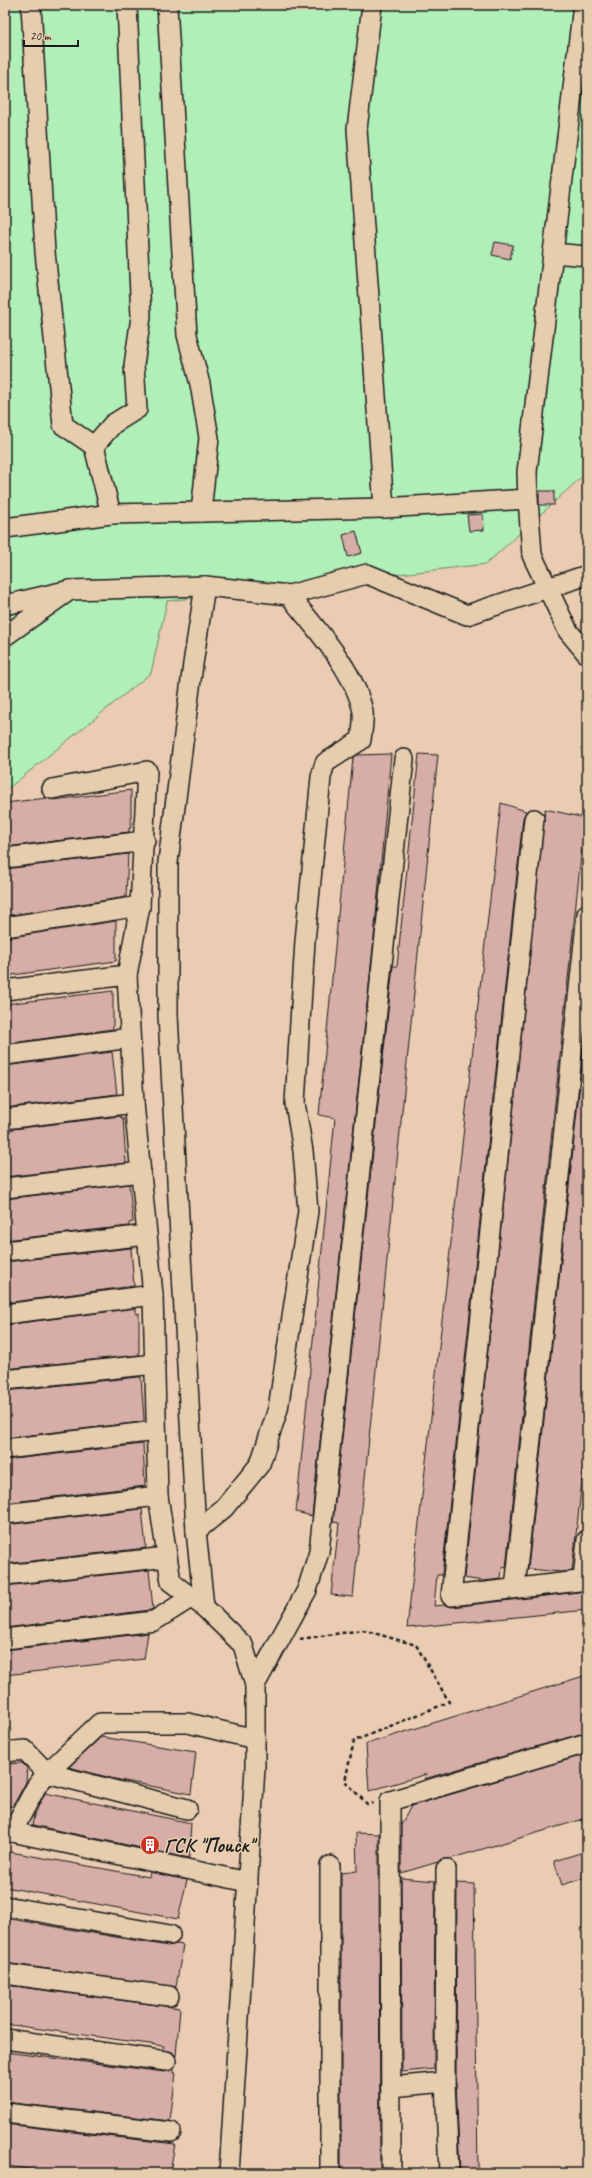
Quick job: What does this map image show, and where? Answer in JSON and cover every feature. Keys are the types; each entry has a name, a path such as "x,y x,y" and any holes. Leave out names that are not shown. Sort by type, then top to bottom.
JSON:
{"street":[{"path":"31,5 45,252 63,425 94,446 111,514"},
{"path":"94,446 113,424 137,409 134,365 141,317 128,5"},
{"path":"167,5 187,335 200,384 209,438 202,512"},
{"path":"372,5 357,129 384,508"},
{"path":"582,5 527,472 532,555 568,631 587,654"},
{"path":"553,253 587,256"},
{"path":"5,528 111,514 384,508 528,499"},
{"path":"5,605 70,590 205,586 289,595 367,574 467,615 587,575"},
{"path":"198,1602 196,1531 168,1015 168,862 193,664 205,586"},
{"path":"5,636 70,590"},
{"path":"196,1531 224,1508 260,1464 278,1409 308,1211 303,1152 295,1103 305,941 321,777 325,763 361,740 363,713 354,682 322,636 289,595"},
{"path":"255,1685 307,1590 320,1552 404,759"},
{"path":"52,789 147,771 145,841 140,906 127,975 134,1103 154,1295 158,1496 171,1582 198,1602 243,1645 255,1685 255,1739 248,1882 229,2173"},
{"path":"534,819 451,1596 585,1580 587,1540"},
{"path":"5,858 145,841"},
{"path":"5,927 140,906"},
{"path":"515,1588 587,914"},
{"path":"5,990 127,975"},
{"path":"5,1055 130,1038"},
{"path":"5,1120 134,1103"},
{"path":"5,1188 141,1172"},
{"path":"5,1251 147,1235"},
{"path":"5,1314 154,1295"},
{"path":"5,1380 155,1364"},
{"path":"5,1449 156,1431"},
{"path":"5,1514 158,1496"},
{"path":"5,1575 167,1557"},
{"path":"5,1639 154,1621 198,1602"},
{"path":"248,1882 9,1832 36,1787 47,1773 100,1723 188,1723 255,1739"},
{"path":"391,2173 390,1801 587,1743"},
{"path":"5,1752 25,1750 47,1773 187,1809"},
{"path":"330,1866 330,2173"},
{"path":"446,1869 445,2082 449,2173"},
{"path":"5,1906 170,1935"},
{"path":"5,1974 170,1996"},
{"path":"5,2039 166,2061"},
{"path":"391,2087 445,2082"},
{"path":"5,2113 172,2132"}],"path":[{"path":"279,1642 363,1630 416,1645 449,1702 354,1741 345,1781 367,1804 390,1801"}],"green space":[{"path":"5,5 587,5 587,472 486,564 167,601 151,673 5,791"}],"building":[{"path":"495,242 513,245 510,259 492,255"},
{"path":"539,491 554,491 554,505 539,505"},
{"path":"483,514 484,530 469,531 467,515"},
{"path":"356,531 362,553 348,557 343,535"},
{"path":"391,754 373,948 312,1516 296,1512 335,1118 319,1115 353,758 357,755"},
{"path":"419,754 438,755 353,1597 331,1595 339,1523 333,1522 393,966 397,966"},
{"path":"131,790 131,828 129,828 129,832 5,847 5,803 47,798 54,800"},
{"path":"501,803 526,811 523,818 442,1575 437,1575 434,1606 445,1605 452,1607 587,1591 587,1610 407,1628"},
{"path":"545,809 585,818 506,1568 502,1567 501,1579 483,1581 464,1578"},
{"path":"128,854 126,897 5,916 5,869"},
{"path":"116,921 116,961 5,976 5,938"},
{"path":"113,991 113,1029 5,1044 5,1004"},
{"path":"587,1018 587,1436 572,1571 561,1572 528,1569"},
{"path":"112,1052 117,1094 5,1108 5,1066"},
{"path":"120,1116 123,1118 126,1163 5,1177 5,1130"},
{"path":"129,1184 133,1222 129,1223 129,1226 5,1240 5,1199"},
{"path":"131,1248 134,1286 5,1303 5,1262"},
{"path":"136,1308 136,1314 139,1313 139,1355 5,1369 5,1325"},
{"path":"141,1377 144,1420 141,1422 5,1438 5,1391"},
{"path":"143,1444 145,1486 5,1503 5,1460"},
{"path":"142,1509 146,1548 5,1564 5,1525"},
{"path":"149,1570 153,1609 5,1628 5,1586"},
{"path":"148,1633 144,1659 5,1675 5,1650"},
{"path":"587,1675 587,1732 424,1779 427,1774 369,1791 366,1744"},
{"path":"101,1737 196,1752 191,1794 115,1779 69,1767"},
{"path":"587,1754 587,1818 449,1859 441,1859 438,1862 401,1873 401,1825 411,1806"},
{"path":"22,1763 27,1768 26,1782 13,1806 5,1807 5,1764"},
{"name":"ГСК \"Поиск\"","path":"45,1793 191,1823 189,1858 32,1825 34,1815"},
{"path":"356,1833 379,1834 380,2173 341,2173 341,1873 357,1871"},
{"path":"5,1851 149,1877 150,1872 187,1880 178,1919 5,1887"},
{"path":"587,1851 587,1877 562,1885 554,1861"},
{"path":"401,1878 435,1881 434,2069 402,2072"},
{"path":"457,1883 474,1884 478,2173 460,2173 456,2082"},
{"path":"5,1918 168,1946 176,1944 183,1945 176,1987 5,1963"},
{"path":"5,1985 180,2008 176,2056 172,2052 163,2050 164,2046 5,2024"},
{"path":"5,2052 165,2072 174,2068 174,2073 176,2073 170,2121 5,2102"},
{"path":"5,2124 175,2144 170,2173 63,2173 5,2166"}],"place":[{"name":"ГСК \"Поиск\"","path":"150,1845"}]}
